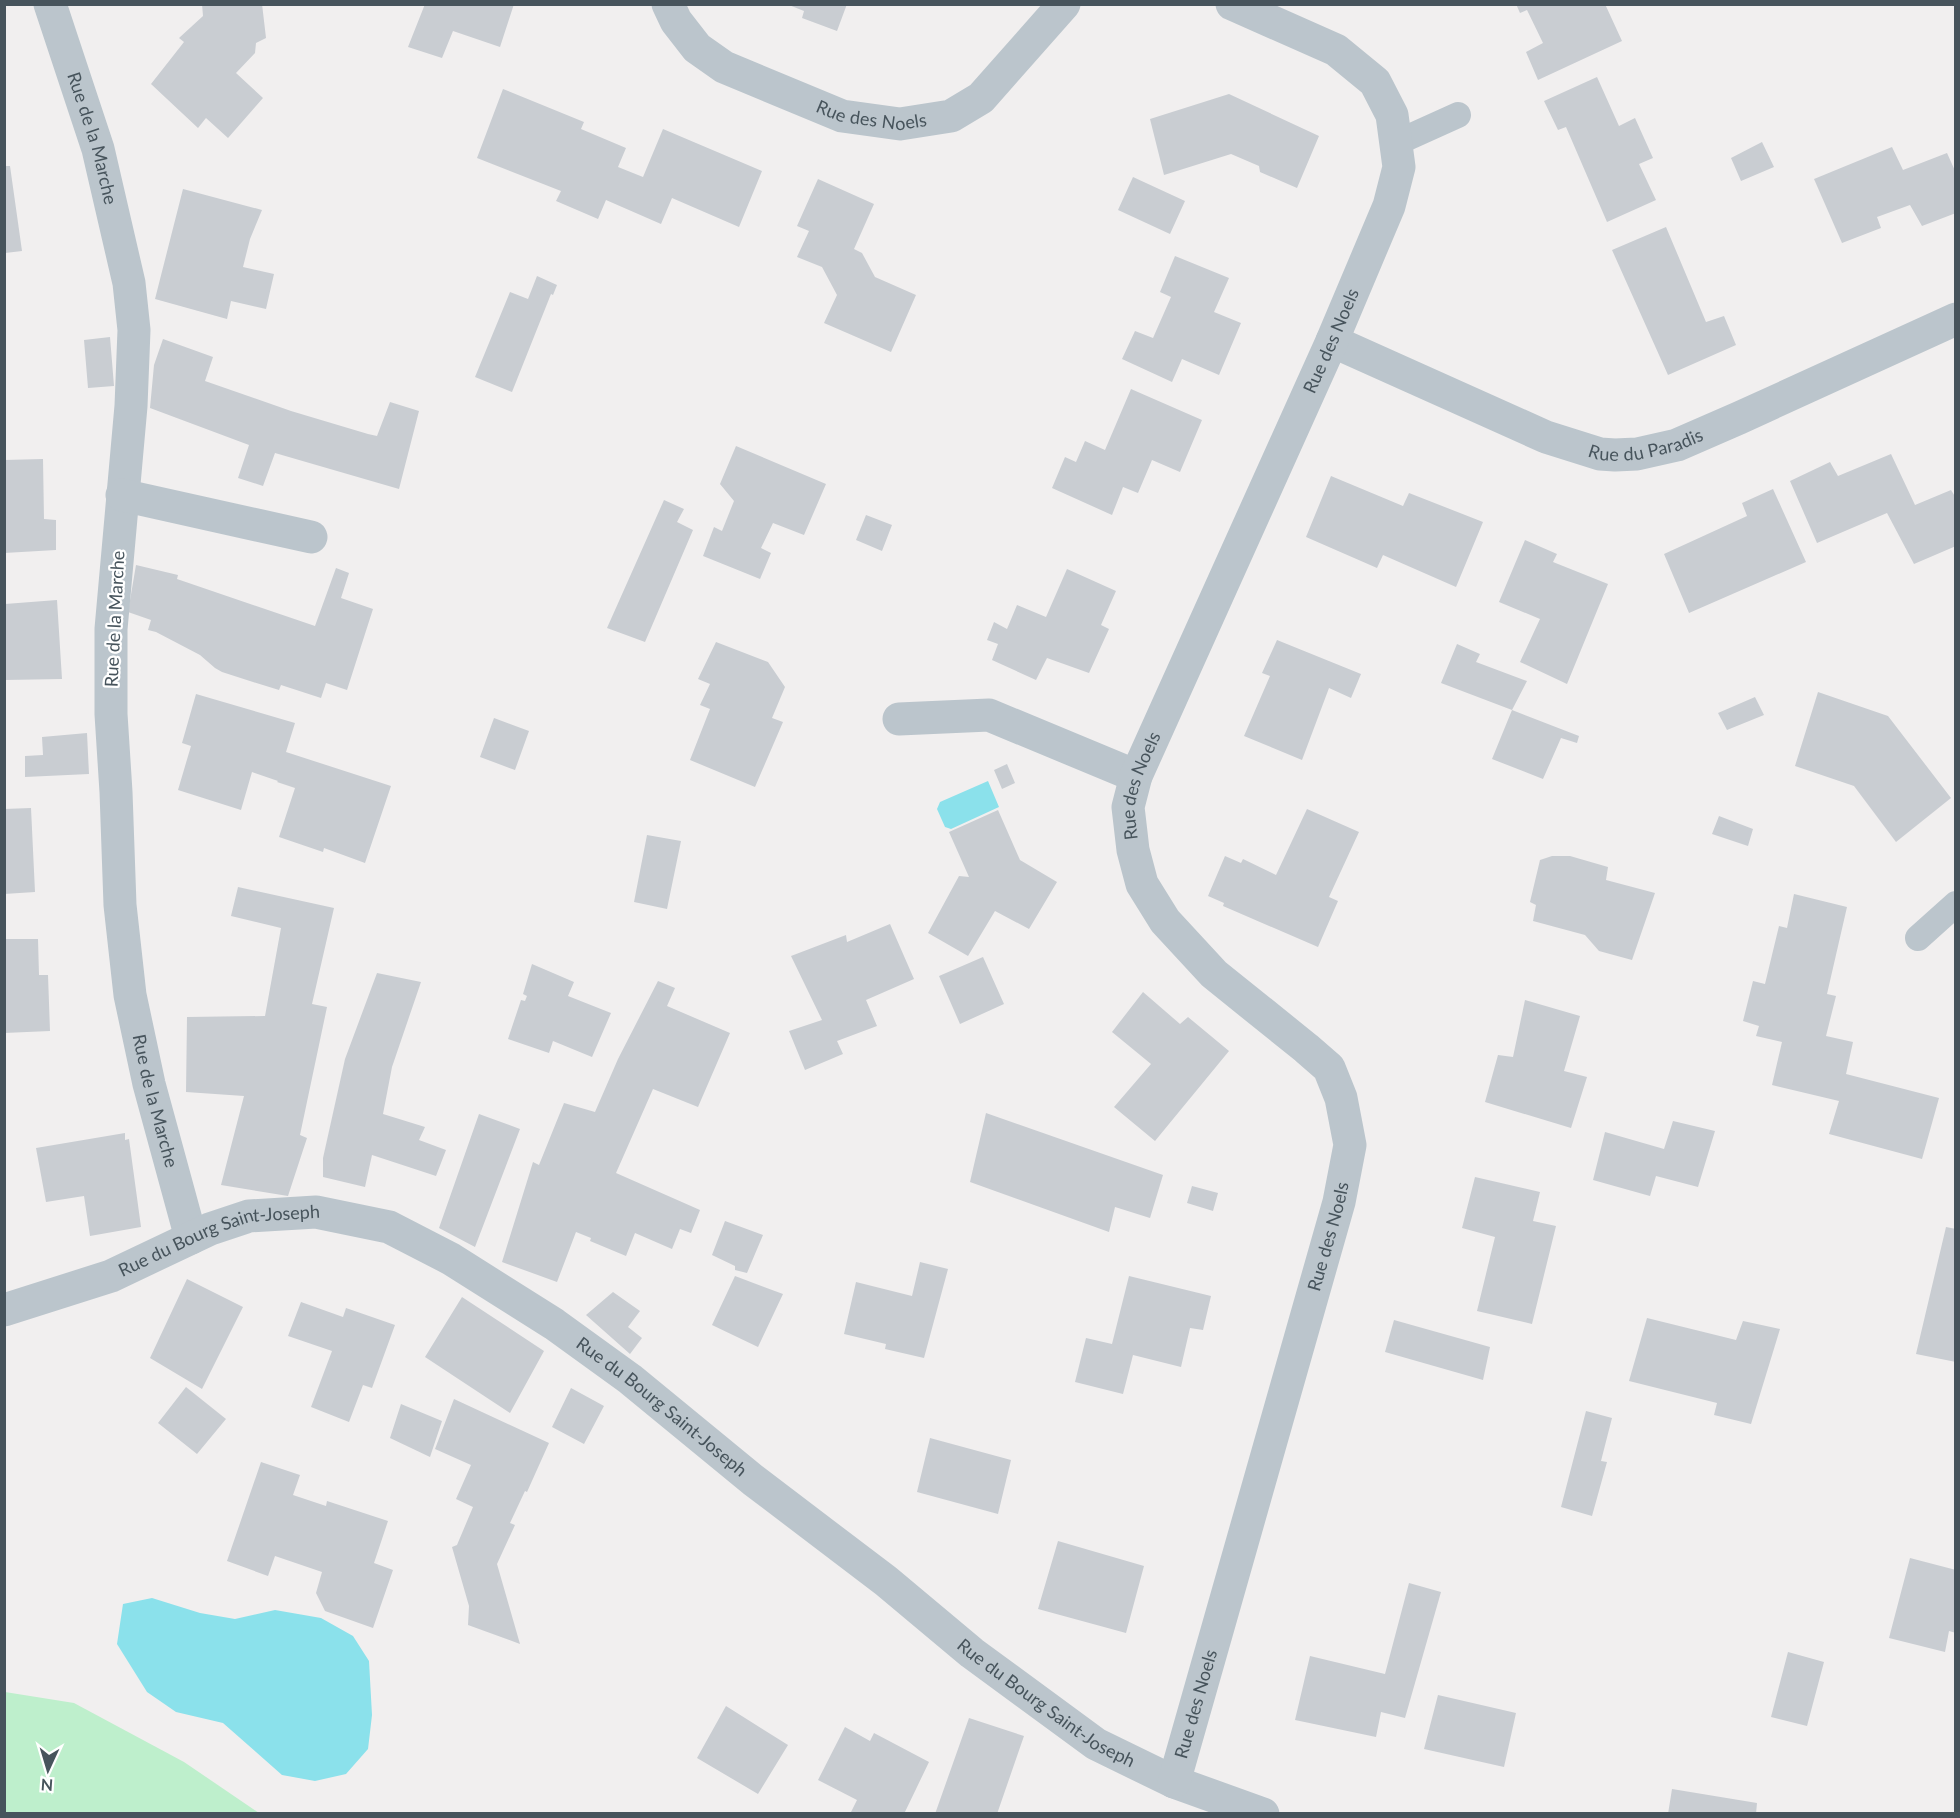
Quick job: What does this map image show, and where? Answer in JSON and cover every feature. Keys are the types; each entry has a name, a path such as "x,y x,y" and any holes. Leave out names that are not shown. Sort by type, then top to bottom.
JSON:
{"street":[{"name":"Rue de la Marche","path":"50,4 98,149 129,283 134,330 131,406 111,629 111,714 120,905 130,995 149,1083 191,1238"},
{"name":"Rue des Noels","path":"668,4 676,21 697,48 724,67 842,116 900,124 951,116 981,98 1064,4"},
{"name":"Rue des Noels","path":"1174,1782 1339,1202 1350,1145 1341,1098 1329,1068 1214,974 1165,921 1142,884 1133,850 1128,807 1136,776 1332,341 1389,206 1399,167 1392,115 1375,82 1336,50 1232,4"},
{"name":"Rue du Paradis","path":"1332,341 1546,437 1600,454 1615,455 1637,454 1677,445 1956,318"},
{"path":"123,495 311,537"},
{"path":"899,719 989,715 1136,776"},
{"name":"Rue du Bourg Saint-Joseph","path":"4,1310 111,1276 210,1229 249,1216 316,1212 389,1227 451,1258 554,1324 630,1379 753,1480 886,1581 972,1653 1096,1744 1174,1782 1263,1814"}],"lane":[{"path":"1396,143 1458,115"},
{"path":"1918,938 1956,904"}],"green space":[{"path":"5,1692 74,1703 184,1762 259,1813 5,1813"}],"water":[{"path":"988,781 999,807 951,829 945,827 937,809 940,802"},
{"path":"152,1598 200,1613 235,1619 275,1610 321,1618 353,1636 369,1661 372,1715 368,1749 346,1774 315,1781 282,1775 223,1723 176,1712 147,1692 117,1644 123,1604"}],"building":[{"path":"202,4 262,4 266,38 256,43 255,53 236,73 263,98 228,138 206,118 198,128 151,84 184,42 179,38 203,16"},
{"path":"425,4 514,4 500,47 453,31 442,58 408,47"},
{"path":"847,4 837,31 802,18 804,11 789,5"},
{"path":"1516,4 1605,4 1622,41 1538,80 1526,52 1543,43 1527,10 1520,13"},
{"path":"1597,77 1619,126 1635,118 1653,158 1639,164 1656,200 1607,222 1566,127 1558,130 1544,101"},
{"path":"503,89 584,122 581,129 626,148 618,167 643,177 663,129 762,171 739,227 672,198 661,224 606,200 598,219 556,201 561,191 477,158"},
{"path":"1229,94 1319,136 1297,188 1260,172 1259,166 1231,154 1164,175 1150,119"},
{"path":"1762,142 1774,167 1741,181 1731,158"},
{"path":"1892,147 1903,170 1947,153 1956,173 1956,213 1922,226 1910,205 1877,217 1881,228 1842,243 1814,179"},
{"path":"5,166 10,166 22,251 5,253"},
{"path":"1133,177 1185,201 1170,234 1118,210"},
{"path":"818,179 874,204 854,249 862,253 875,277 916,295 891,352 824,323 837,295 822,267 797,257 809,231 797,226"},
{"path":"183,189 262,210 250,239 243,267 274,274 266,309 231,301 227,319 155,299"},
{"path":"1666,227 1706,322 1724,316 1736,345 1668,375 1612,250"},
{"path":"1175,256 1229,278 1214,312 1241,323 1219,375 1182,359 1172,382 1122,359 1135,331 1153,338 1171,297 1160,292"},
{"path":"537,276 557,285 553,295 551,294 512,392 475,377 510,292 528,299"},
{"path":"110,337 114,386 88,388 84,340"},
{"path":"163,339 213,357 205,381 291,411 368,434 377,436 390,402 419,411 399,489 275,453 263,486 238,478 249,445 150,408 154,365"},
{"path":"1131,389 1202,420 1180,472 1152,460 1138,493 1123,487 1112,515 1052,488 1065,457 1076,462 1085,441 1105,450"},
{"path":"736,446 826,484 804,535 773,523 761,548 771,553 760,579 703,556 714,527 722,531 734,501 720,484"},
{"path":"1891,454 1915,505 1951,490 1956,498 1956,546 1914,564 1887,513 1817,543 1790,481 1830,462 1838,476"},
{"path":"43,459 44,519 56,520 56,550 4,553 4,460"},
{"path":"1331,476 1403,506 1409,493 1483,522 1456,587 1383,555 1377,568 1306,537"},
{"path":"1773,489 1806,562 1689,613 1664,554 1747,516 1742,503"},
{"path":"664,500 684,509 677,522 693,530 645,642 607,628"},
{"path":"866,515 892,525 882,551 856,540"},
{"path":"1525,540 1557,554 1553,562 1608,584 1567,684 1520,662 1540,619 1499,602"},
{"path":"136,565 178,575 177,579 315,626 336,568 349,573 341,598 373,609 347,690 326,683 321,698 281,685 279,690 222,672 200,655 148,630 151,620 128,612"},
{"path":"1067,569 1116,591 1101,625 1109,629 1089,673 1047,658 1036,680 992,660 998,644 987,640 994,622 1007,629 1017,605 1046,617"},
{"path":"57,600 62,679 5,680 5,604"},
{"path":"1277,640 1361,674 1351,698 1329,688 1302,760 1244,736 1270,676 1262,673"},
{"path":"716,642 768,662 785,687 772,718 783,722 755,787 690,760 710,709 700,705 710,684 698,679"},
{"path":"1457,644 1480,654 1476,662 1527,681 1512,710 1441,683"},
{"path":"1818,692 1888,716 1951,798 1896,842 1854,786 1795,766"},
{"path":"196,694 295,723 286,752 391,786 365,863 324,848 323,852 279,837 295,788 278,781 252,772 241,810 178,790 191,746 182,743"},
{"path":"1755,697 1764,715 1727,730 1718,713"},
{"path":"1512,710 1579,736 1577,743 1561,738 1543,779 1492,759"},
{"path":"494,718 529,731 515,770 480,757"},
{"path":"87,733 89,774 25,777 25,756 43,755 42,737"},
{"path":"1007,764 1015,783 1002,789 994,770"},
{"path":"31,808 35,892 4,894 4,809"},
{"path":"1307,809 1359,832 1329,897 1338,901 1318,947 1223,906 1224,903 1208,896 1225,856 1241,863 1243,859 1276,875"},
{"path":"998,810 1020,860 1057,882 1029,929 995,911 968,956 928,933 959,876 969,877 949,832"},
{"path":"1719,816 1753,829 1748,846 1712,834"},
{"path":"647,835 681,841 667,909 634,902"},
{"path":"1552,856 1570,856 1608,867 1606,880 1655,893 1632,960 1599,951 1585,935 1533,921 1536,905 1530,902 1540,860"},
{"path":"238,887 334,908 312,1004 327,1007 300,1135 307,1138 288,1196 221,1185 244,1096 186,1092 187,1017 265,1016 281,928 231,916"},
{"path":"1794,894 1847,907 1827,994 1836,996 1826,1036 1853,1042 1846,1074 1939,1098 1922,1159 1829,1134 1839,1101 1772,1085 1782,1042 1756,1036 1759,1026 1743,1021 1753,981 1765,984 1779,926 1787,928"},
{"path":"890,924 914,979 866,1000 877,1026 837,1041 843,1054 805,1070 789,1031 822,1020 791,956 846,935 847,942"},
{"path":"4,939 38,939 39,975 48,975 50,1031 4,1033"},
{"path":"983,957 1004,1004 960,1024 939,976"},
{"path":"532,964 574,982 568,996 611,1013 592,1057 553,1041 549,1053 508,1039 521,1000 525,1001 527,996 523,994"},
{"path":"377,973 421,982 392,1067 383,1114 425,1127 419,1140 446,1150 436,1176 372,1155 365,1187 323,1177 323,1158 345,1059"},
{"path":"658,981 675,988 667,1006 730,1033 698,1107 653,1089 616,1173 700,1210 691,1233 680,1229 672,1249 635,1233 626,1256 590,1241 591,1238 576,1232 557,1282 502,1262 533,1162 539,1165 564,1103 595,1112 618,1059"},
{"path":"1143,992 1180,1024 1188,1017 1229,1051 1155,1141 1114,1107 1151,1064 1112,1032"},
{"path":"1525,1000 1580,1016 1564,1071 1587,1077 1571,1128 1485,1102 1498,1055 1513,1057"},
{"path":"986,1113 1163,1175 1150,1218 1115,1207 1109,1232 970,1182"},
{"path":"479,1114 520,1129 475,1247 439,1228"},
{"path":"1673,1121 1715,1131 1698,1187 1656,1176 1650,1196 1593,1180 1605,1132 1664,1149"},
{"path":"125,1133 125,1140 129,1139 141,1227 90,1236 84,1196 46,1202 36,1148"},
{"path":"1475,1177 1540,1192 1533,1221 1556,1226 1532,1324 1477,1311 1495,1237 1462,1228"},
{"path":"1192,1186 1218,1193 1213,1211 1187,1203"},
{"path":"725,1221 763,1235 747,1273 735,1270 735,1266 712,1255"},
{"path":"1946,1227 1956,1229 1956,1362 1916,1354"},
{"path":"920,1262 948,1269 924,1358 885,1349 886,1344 844,1334 856,1282 912,1296"},
{"path":"735,1276 783,1294 758,1347 712,1325"},
{"path":"1129,1276 1211,1296 1203,1330 1190,1328 1181,1367 1133,1355 1123,1394 1075,1382 1086,1338 1112,1344"},
{"path":"187,1279 243,1307 202,1389 150,1358"},
{"path":"613,1292 640,1311 628,1327 642,1338 630,1354 586,1315"},
{"path":"462,1297 544,1351 510,1413 425,1357"},
{"path":"301,1302 343,1317 346,1308 395,1325 372,1388 363,1385 349,1422 311,1407 332,1351 288,1336"},
{"path":"1647,1318 1736,1340 1743,1321 1780,1329 1751,1424 1714,1415 1717,1403 1629,1381"},
{"path":"1394,1320 1490,1347 1483,1380 1385,1352"},
{"path":"186,1387 226,1419 197,1454 158,1423"},
{"path":"571,1388 604,1406 584,1444 552,1427"},
{"path":"454,1399 549,1443 510,1523 515,1525 497,1564 520,1644 468,1625 469,1606 452,1547 457,1545 473,1507 456,1499 471,1465 435,1449"},
{"path":"401,1404 442,1421 430,1457 390,1438"},
{"path":"1586,1411 1612,1418 1601,1461 1607,1462 1592,1516 1561,1507"},
{"path":"930,1438 1011,1460 998,1514 917,1492"},
{"path":"261,1462 300,1475 293,1495 326,1506 327,1501 388,1521 374,1563 393,1570 373,1628 325,1611 316,1593 322,1572 275,1556 268,1576 227,1561"},
{"path":"1058,1541 1144,1566 1126,1633 1038,1609"},
{"path":"1910,1558 1956,1570 1956,1633 1949,1631 1945,1652 1889,1638"},
{"path":"1409,1583 1441,1592 1405,1718 1381,1712 1376,1737 1295,1720 1310,1656 1385,1674"},
{"path":"1788,1652 1824,1662 1807,1726 1771,1717"},
{"path":"1438,1695 1516,1713 1504,1767 1424,1749"},
{"path":"726,1706 788,1745 758,1794 697,1758"},
{"path":"969,1718 1024,1736 997,1814 935,1814"},
{"path":"845,1727 870,1741 874,1733 929,1762 904,1814 850,1814 857,1800 818,1780"},
{"path":"1672,1789 1757,1803 1756,1814 1668,1814"}]}
